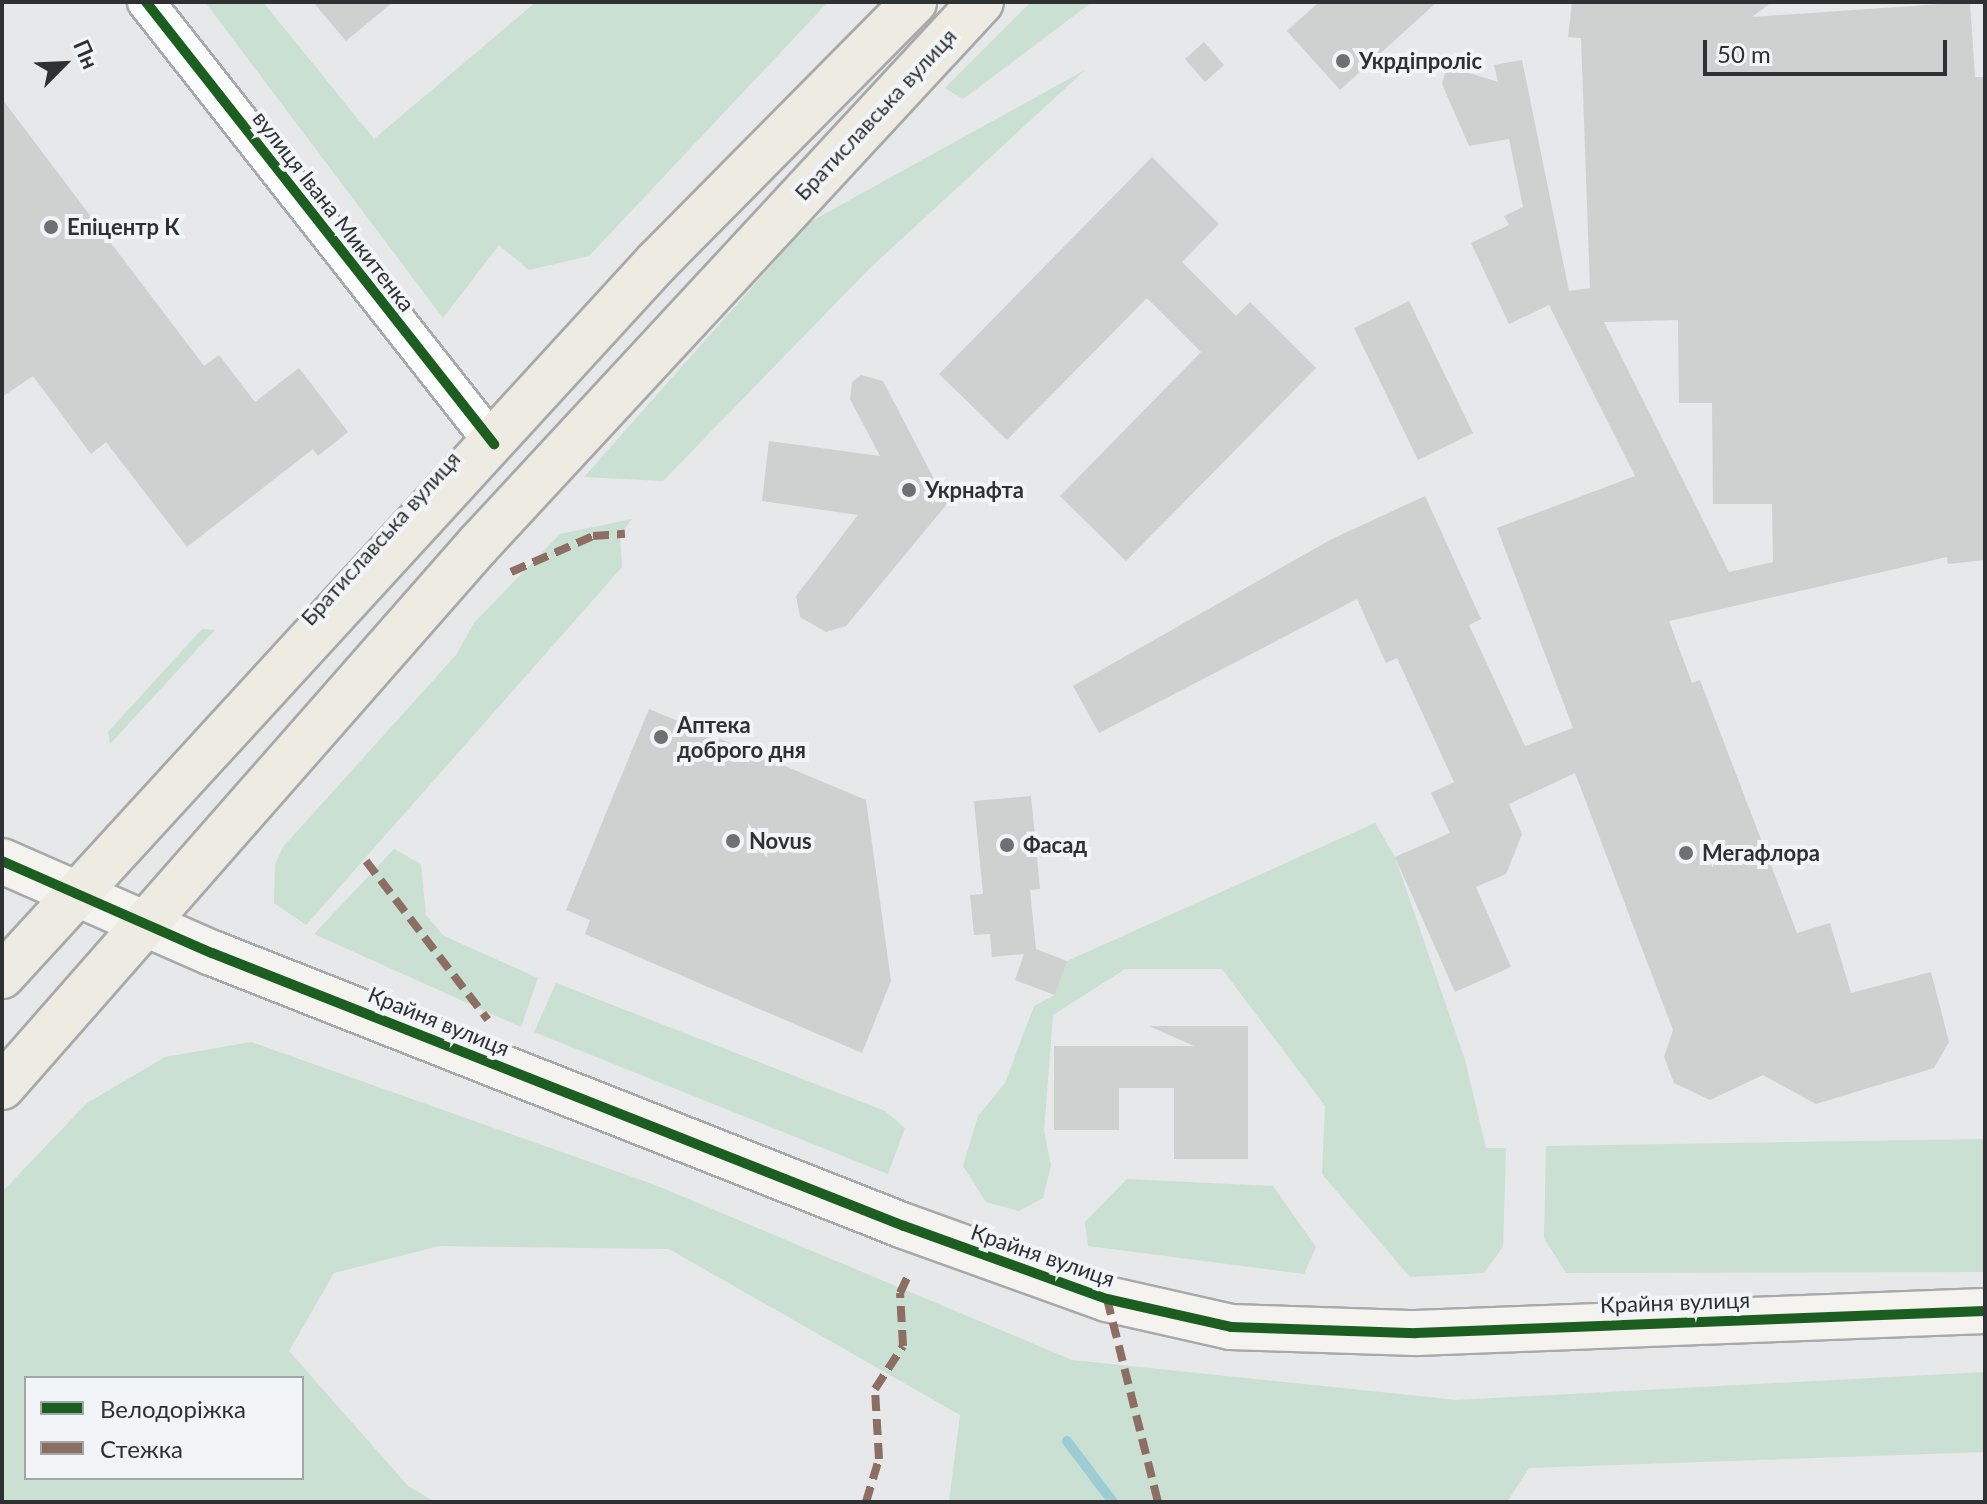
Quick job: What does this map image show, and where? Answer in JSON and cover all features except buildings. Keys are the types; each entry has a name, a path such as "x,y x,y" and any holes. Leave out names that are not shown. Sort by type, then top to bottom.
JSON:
{"main road":[{"name":"Братиславська вулиця","path":"2,976 494,444 656,263 914,2"},
{"name":"Братиславська вулиця","path":"2,1087 498,522 981,2"}],"street":[{"name":"вулиця Івана Микитенка","path":"146,2 494,444"},
{"name":"Крайня вулиця","path":"2,861 146,924 1040,1277 1231,1327 1416,1333 1985,1311"}],"green space":[{"path":"205,2 263,2 374,139 536,2 828,2 589,256 529,270 499,245 443,318"},
{"path":"1031,2 1092,2 963,99 945,88"},
{"path":"1085,70 869,269 663,481 584,477 810,222"},
{"path":"632,519 620,535 622,567 306,925 274,903 275,865 283,847 456,655 474,623 560,534"},
{"path":"202,629 215,630 110,744 108,732"},
{"path":"1375,823 1395,857 1465,1060 1486,1148 1506,1148 1503,1247 1484,1273 1410,1277 1322,1174 1325,1106 1222,969 1125,969 1053,1015 1044,1131 1051,1165 1043,1198 1019,1211 986,1202 963,1166 978,1116 1005,1083 1034,1006 1055,995 1067,961"},
{"path":"394,849 421,864 426,915 444,936 538,978 521,1027 314,934"},
{"path":"556,983 885,1111 905,1128 888,1174 534,1032"},
{"path":"251,1042 655,1185 1072,1360 1457,1400 1985,1372 1985,1452 1529,1468 1507,1502 949,1502 960,1415 669,1249 439,1246 334,1273 289,1351 408,1486 435,1502 2,1502 2,1192 87,1103 165,1057"},
{"path":"1985,1139 1985,1272 1566,1273 1544,1238 1546,1146"},
{"path":"1127,1179 1273,1186 1316,1247 1304,1274 1088,1246 1085,1222"}],"waterway":[{"path":"1067,1441 1113,1502"}],"marked path":[{"path":"511,572 593,536 625,534"},
{"path":"366,861 488,1020"},
{"path":"866,1502 879,1459 875,1389 903,1346 900,1293 910,1272"},
{"path":"1107,1299 1158,1502"}],"cycle path":[{"path":"146,2 494,444"},
{"path":"2,861 212,953 904,1226 1107,1299 1231,1327 1416,1333 1985,1311"}],"place":[{"name":"Укрдіпроліс","path":"1343,61"},
{"name":"Епіцентр К","path":"51,227"},
{"name":"Укрнафта","path":"909,490"},
{"name":"Аптека доброго дня","path":"661,737"},
{"name":"Novus","path":"733,841"},
{"name":"Фасад","path":"1007,845"},
{"name":"Мегафлора","path":"1686,853"}]}
